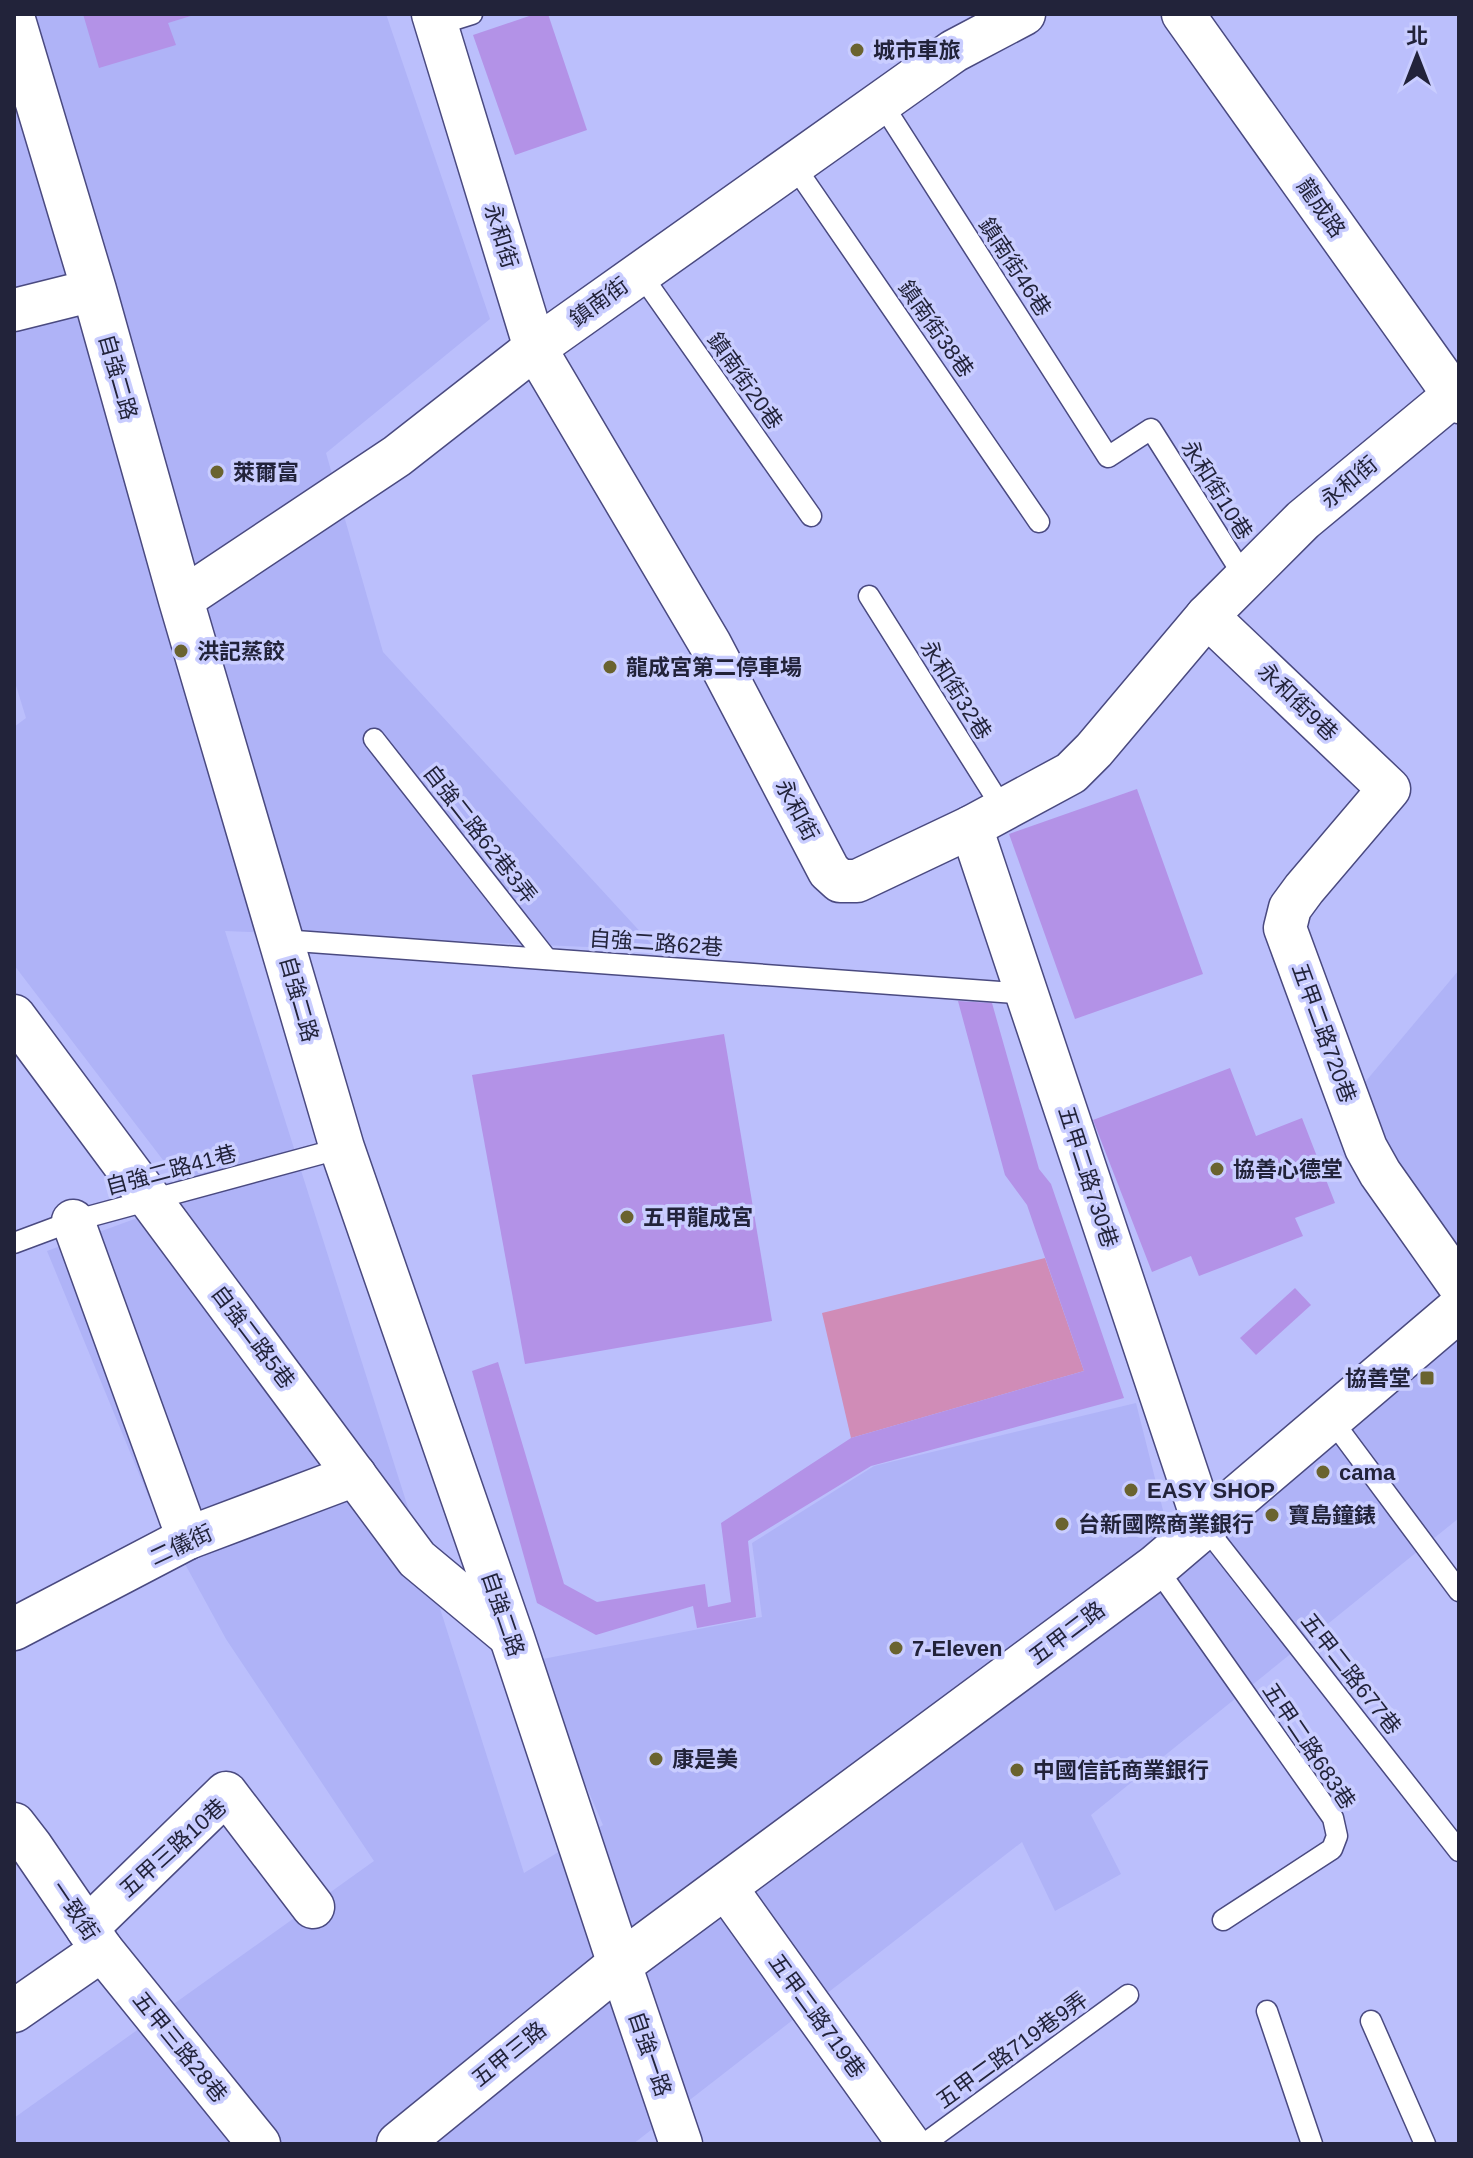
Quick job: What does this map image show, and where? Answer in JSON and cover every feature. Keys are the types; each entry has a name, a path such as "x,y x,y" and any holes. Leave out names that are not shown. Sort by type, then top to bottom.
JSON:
{"street":[{"name":"鎮南街","path":"181,600 397,456 535,348 954,51 1024,14"},
{"name":"龍成路","path":"1183,14 1457,397"},
{"name":"永和街","path":"447,18 535,348 710,644 829,871 840,881 857,881 1071,773 1207,616 1303,520 1457,397"},
{"name":"自強二路","path":"14,23 342,1148 512,1638 620,1964"},
{"path":"14,310 94,290"},
{"name":"永和街9巷","path":"1207,616 1389,789"},
{"name":"五甲二路720巷","path":"1389,789 1304,889 1290,908 1285,928 1366,1148 1380,1173 1459,1285"},
{"name":"五甲二路730巷","path":"987,818 1028,994 1205,1527"},
{"name":"自強二路5巷","path":"20,1038 152,1200 417,1559 512,1638"},
{"path":"73,1221 188,1538"},
{"name":"五甲二路","path":"620,1964 1156,1567 1459,1309"},
{"name":"二儀街","path":"14,1629 188,1538 355,1475"},
{"name":"五甲三路10巷","path":"94,1939 226,1793 313,1907"},
{"name":"一致街","path":"14,1824 94,1939 14,2011"},
{"name":"五甲二路719巷","path":"726,1888 909,2144"},
{"name":"五甲三路28巷","path":"94,1939 259,2144"},
{"name":"五甲三路","path":"399,2144 620,1964"},
{"name":"自強一路","path":"620,1964 681,2144"}],"lane":[{"name":"鎮南街46巷","path":"881,102 1108,457"},
{"name":"鎮南街38巷","path":"793,164 1039,522"},
{"name":"鎮南街20巷","path":"640,273 811,516"},
{"name":"永和街10巷","path":"1108,457 1151,429 1245,578"},
{"name":"永和街32巷","path":"869,596 987,818"},
{"name":"自強二路62巷3弄","path":"374,739 547,959"},
{"name":"自強二路62巷","path":"282,940 1028,994"},
{"name":"自強二路41巷","path":"14,1243 73,1221 342,1148"},
{"path":"1331,1419 1459,1591"},
{"name":"五甲二路677巷","path":"1205,1527 1459,1851"},
{"name":"五甲二路683巷","path":"1156,1567 1333,1818 1337,1836 1332,1849 1223,1920"},
{"name":"五甲二路719巷9弄","path":"924,2144 1128,1995"},
{"path":"1267,2011 1312,2144"},
{"path":"1371,2021 1425,2144"}],"shaded area":[{"path":"14,14 386,14 490,319 326,453 383,652 657,950 225,931 524,1873 603,1825 532,1661 762,1617 752,1543 874,1466 1136,1403 1169,1534 1459,1282 1459,1518 1091,1815 1121,1874 1055,1911 1022,1842 633,2144 14,2144 14,2118 374,1861 226,1639 149,1498 47,1251 192,1198 14,965 14,727 26,718 14,679"},
{"path":"1459,970 1459,1253 1379,1150 1361,1087"},
{"path":"1045,1258 1084,1371 851,1438 822,1313"}],"building":[{"path":"83,14 194,15 168,23 176,45 99,68"},
{"path":"535,14 548,14 587,130 515,155 473,35"},
{"path":"1137,789 1203,974 1075,1019 1009,834"},
{"path":"958,1001 992,1003 1039,1169 1051,1184 1124,1398 871,1466 748,1541 756,1617 697,1628 693,1606 596,1635 537,1603 472,1371 498,1362 564,1584 597,1602 705,1584 708,1607 731,1602 721,1523 851,1438 1084,1371 1027,1205 1005,1175"},
{"name":"五甲龍成宮","path":"724,1034 772,1321 525,1364 472,1075"},
{"name":"協善心德堂","path":"1230,1068 1256,1136 1302,1118 1335,1203 1295,1218 1303,1236 1199,1276 1191,1256 1152,1272 1093,1120"},
{"path":"1295,1288 1311,1305 1256,1355 1240,1338"}],"place":[{"name":"城市車旅","path":"857,50"},
{"name":"萊爾富","path":"217,472"},
{"name":"洪記蒸餃","path":"181,651"},
{"name":"龍成宮第二停車場","path":"610,667"},
{"name":"協善心德堂","path":"1217,1169"},
{"name":"五甲龍成宮","path":"627,1217"},
{"name":"協善堂","path":"1427,1378"},
{"name":"cama","path":"1323,1472"},
{"name":"EASY SHOP","path":"1131,1490"},
{"name":"寶島鐘錶","path":"1272,1515"},
{"name":"台新國際商業銀行","path":"1062,1524"},
{"name":"7-Eleven","path":"896,1648"},
{"name":"康是美","path":"656,1759"},
{"name":"中國信託商業銀行","path":"1017,1770"}]}
